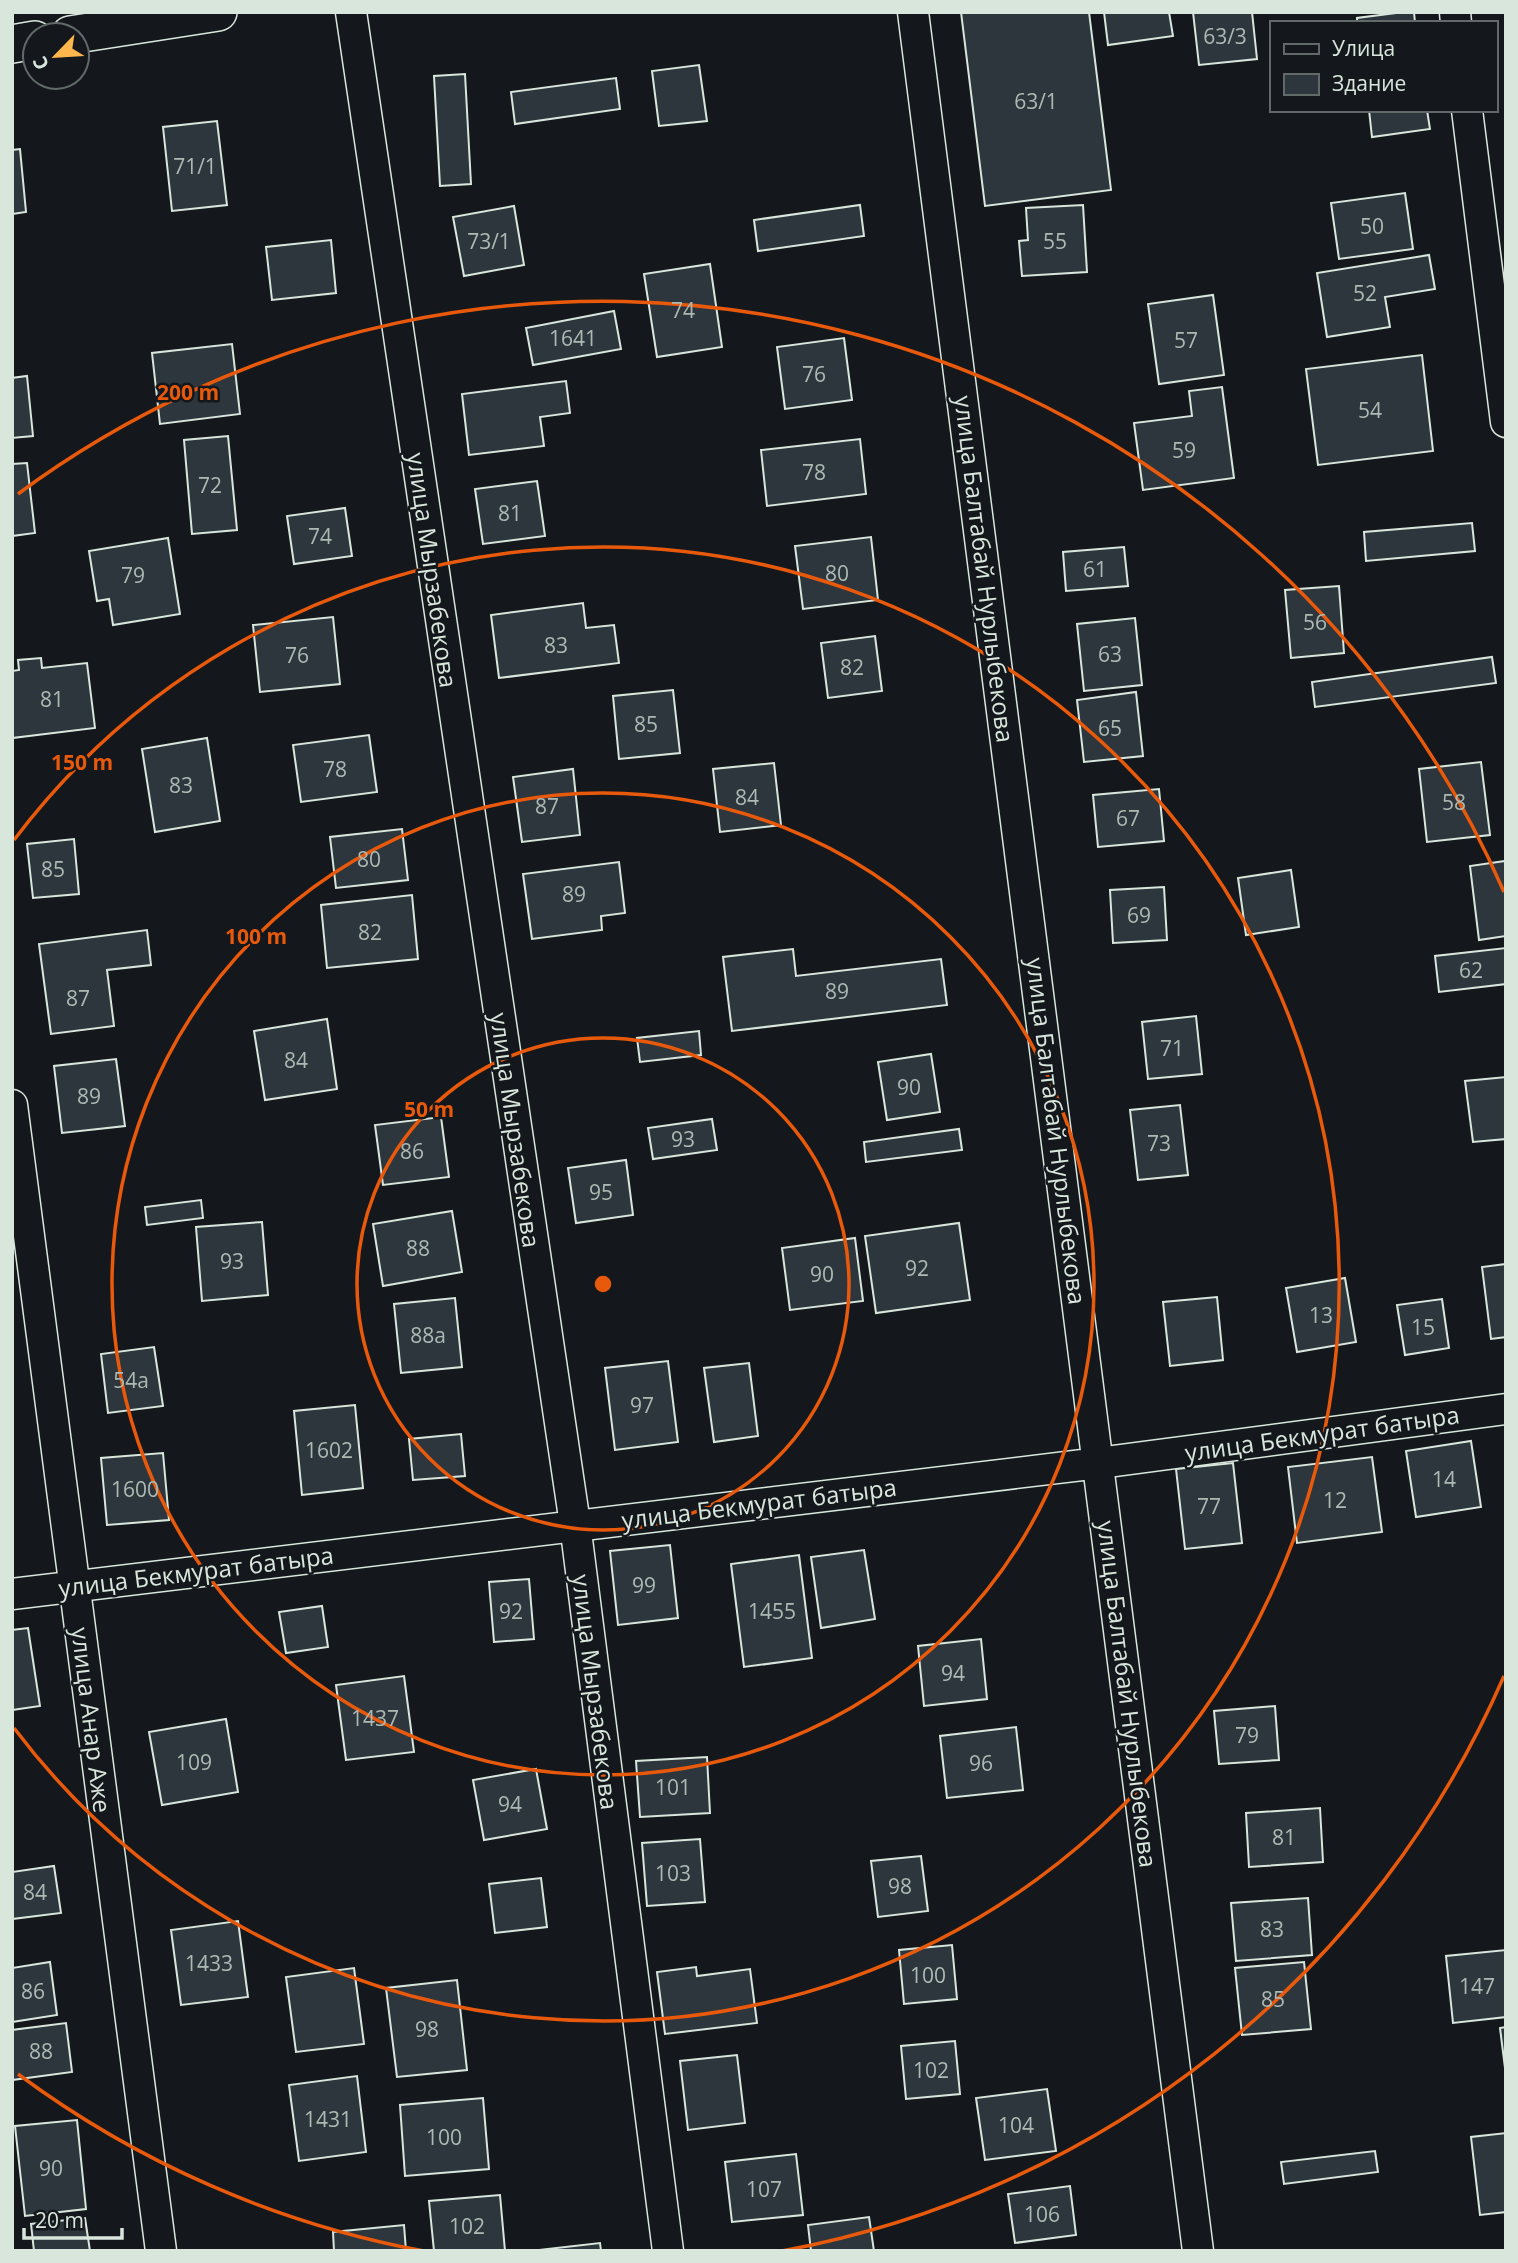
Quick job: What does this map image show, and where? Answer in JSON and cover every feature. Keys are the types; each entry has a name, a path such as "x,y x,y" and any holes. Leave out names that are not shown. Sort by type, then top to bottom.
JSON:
{"street":[{"path":"91,32 218,12"},
{"name":"улица Мырзабекова","path":"351,12 575,1524 668,2251"},
{"name":"улица Балтабай Нурлыбекова","path":"914,12 1198,2251"},
{"path":"1467,112 1506,422"},
{"name":"улица Анар Аже","path":"12,1105 161,2251"},
{"name":"улица Бекмурат батыра","path":"12,1594 575,1524 1099,1463 1506,1409"}],"building":[{"path":"961,12 1089,12 1111,190 985,206"},
{"path":"1104,12 1169,12 1173,36 1108,45"},
{"path":"1193,12 1252,12 1257,59 1199,65"},
{"path":"1414,12 1415,21 1357,21 1357,18"},
{"path":"699,65 707,121 659,126 652,71"},
{"path":"465,74 471,184 440,186 434,76"},
{"path":"616,78 620,109 515,124 511,92"},
{"path":"1369,112 1427,112 1430,129 1372,137"},
{"path":"217,121 227,205 172,211 163,127"},
{"path":"20,149 26,212 12,214 12,150"},
{"path":"1405,193 1413,249 1339,259 1331,203"},
{"path":"860,205 864,236 758,251 754,220"},
{"path":"1083,205 1087,272 1022,276 1019,241 1028,240 1026,208"},
{"path":"514,206 524,265 464,276 453,217"},
{"path":"331,240 336,293 272,300 266,247"},
{"path":"1429,255 1435,289 1385,297 1390,327 1327,337 1317,273"},
{"path":"710,264 722,347 657,357 644,274"},
{"path":"1213,295 1224,375 1159,384 1148,304"},
{"path":"614,311 621,349 533,365 526,328"},
{"path":"844,338 852,400 785,409 777,347"},
{"path":"232,344 240,414 160,424 152,353"},
{"path":"1422,355 1433,451 1318,465 1306,369"},
{"path":"27,376 33,436 12,438 12,378"},
{"path":"566,381 570,413 540,417 544,446 469,455 462,394"},
{"path":"1222,387 1234,478 1143,490 1134,423 1192,416 1189,391"},
{"path":"228,436 237,530 192,534 184,440"},
{"path":"860,439 866,494 767,506 761,450"},
{"path":"27,463 35,533 12,536 12,464"},
{"path":"537,481 545,536 483,544 475,489"},
{"path":"345,508 352,556 294,564 287,516"},
{"path":"1472,523 1475,551 1366,561 1364,532"},
{"path":"871,537 878,600 803,609 795,546"},
{"path":"168,538 180,614 113,625 109,599 97,601 89,551"},
{"path":"1124,547 1128,586 1066,591 1063,552"},
{"path":"1339,586 1344,653 1291,658 1285,590"},
{"path":"583,603 586,628 614,625 619,663 499,678 491,615"},
{"path":"333,617 340,684 260,692 253,625"},
{"path":"1135,618 1142,685 1084,691 1077,624"},
{"path":"875,636 882,691 828,698 821,643"},
{"path":"1492,657 1496,683 1315,707 1312,682"},
{"path":"41,658 42,668 87,663 95,728 12,738 12,671 19,670 18,660"},
{"path":"673,690 680,753 619,759 613,696"},
{"path":"1136,692 1143,756 1084,762 1077,700"},
{"path":"369,735 377,792 301,802 293,745"},
{"path":"207,738 220,821 155,832 142,749"},
{"path":"1481,762 1490,835 1427,842 1419,769"},
{"path":"774,763 781,825 720,832 713,769"},
{"path":"573,769 580,835 522,842 513,777"},
{"path":"1159,789 1164,841 1098,847 1093,795"},
{"path":"402,829 408,880 336,888 330,837"},
{"path":"74,839 79,894 33,898 27,844"},
{"path":"1505,861 1506,936 1479,940 1470,866"},
{"path":"619,862 625,913 601,916 602,930 532,939 523,874"},
{"path":"1291,870 1299,927 1246,935 1238,878"},
{"path":"1164,887 1167,940 1113,943 1110,890"},
{"path":"412,895 418,959 327,968 321,905"},
{"path":"147,930 151,965 107,970 114,1026 51,1034 39,944"},
{"path":"1506,948 1506,984 1439,992 1435,956"},
{"path":"793,949 796,976 941,959 947,1005 732,1031 723,957"},
{"path":"1196,1016 1202,1074 1148,1079 1142,1022"},
{"path":"327,1019 337,1089 265,1100 254,1031"},
{"path":"699,1031 701,1055 640,1062 637,1038"},
{"path":"931,1054 940,1112 887,1120 878,1062"},
{"path":"116,1059 125,1126 62,1133 54,1066"},
{"path":"1506,1077 1506,1139 1473,1142 1465,1081"},
{"path":"1180,1105 1188,1175 1138,1180 1130,1110"},
{"path":"441,1117 449,1177 383,1185 375,1125"},
{"path":"712,1119 717,1150 653,1159 648,1128"},
{"path":"959,1129 962,1150 866,1162 864,1142"},
{"path":"626,1160 633,1215 576,1223 568,1168"},
{"path":"201,1200 203,1218 147,1225 145,1207"},
{"path":"452,1211 462,1272 383,1286 373,1224"},
{"path":"262,1222 268,1295 202,1301 196,1227"},
{"path":"959,1223 970,1300 876,1313 865,1236"},
{"path":"855,1238 863,1301 790,1310 782,1248"},
{"path":"1506,1264 1506,1337 1491,1339 1482,1267"},
{"path":"1345,1278 1356,1342 1297,1352 1286,1288"},
{"path":"1217,1297 1223,1360 1170,1366 1163,1302"},
{"path":"455,1298 462,1367 401,1373 394,1304"},
{"path":"1442,1299 1449,1348 1405,1355 1397,1305"},
{"path":"154,1347 163,1406 108,1413 101,1354"},
{"path":"668,1361 678,1442 615,1450 605,1368"},
{"path":"749,1363 758,1436 714,1442 704,1368"},
{"path":"355,1405 363,1488 302,1495 294,1411"},
{"path":"461,1434 465,1476 413,1480 409,1439"},
{"path":"1471,1441 1481,1507 1416,1517 1406,1451"},
{"path":"163,1453 169,1520 107,1525 101,1458"},
{"path":"1372,1457 1382,1532 1297,1543 1288,1467"},
{"path":"1233,1463 1242,1543 1185,1549 1176,1469"},
{"path":"670,1545 678,1618 618,1625 610,1551"},
{"path":"864,1550 875,1619 821,1628 811,1557"},
{"path":"799,1555 812,1658 744,1667 731,1564"},
{"path":"529,1579 534,1639 494,1642 489,1582"},
{"path":"322,1606 328,1647 286,1653 279,1612"},
{"path":"28,1628 40,1706 12,1710 12,1630"},
{"path":"981,1639 987,1699 924,1706 918,1646"},
{"path":"404,1676 414,1752 346,1760 336,1685"},
{"path":"1275,1706 1279,1760 1219,1764 1214,1711"},
{"path":"226,1719 238,1792 162,1805 149,1732"},
{"path":"1016,1727 1023,1790 947,1798 940,1736"},
{"path":"707,1757 710,1813 640,1817 636,1761"},
{"path":"536,1769 547,1829 484,1840 473,1780"},
{"path":"1320,1808 1323,1862 1249,1867 1246,1813"},
{"path":"700,1839 705,1902 647,1906 642,1843"},
{"path":"921,1856 928,1911 878,1917 871,1861"},
{"path":"54,1866 61,1913 12,1919 12,1872"},
{"path":"541,1878 547,1927 495,1933 489,1884"},
{"path":"1308,1898 1312,1955 1236,1961 1231,1903"},
{"path":"238,1921 248,1997 181,2005 171,1930"},
{"path":"952,1945 957,1999 904,2004 899,1950"},
{"path":"1506,1950 1506,2017 1453,2023 1446,1956"},
{"path":"50,1962 57,2015 12,2022 12,1968"},
{"path":"1304,1962 1311,2029 1242,2035 1235,1968"},
{"path":"696,1967 697,1976 750,1969 757,2023 665,2034 657,1972"},
{"path":"354,1968 364,2044 296,2052 286,1977"},
{"path":"457,1980 467,2070 397,2077 386,1988"},
{"path":"66,2023 72,2072 12,2080 12,2030"},
{"path":"1506,2027 1506,2076 1500,2028"},
{"path":"955,2041 960,2094 906,2099 901,2046"},
{"path":"737,2055 745,2123 688,2130 680,2061"},
{"path":"357,2076 366,2152 299,2161 289,2085"},
{"path":"1047,2089 1056,2151 985,2160 976,2098"},
{"path":"483,2098 489,2169 405,2176 400,2105"},
{"path":"77,2120 86,2209 25,2216 15,2126"},
{"path":"1506,2133 1506,2212 1480,2215 1471,2137"},
{"path":"1375,2151 1378,2172 1284,2184 1281,2162"},
{"path":"796,2154 803,2215 732,2222 725,2162"},
{"path":"1070,2186 1076,2235 1015,2243 1008,2194"},
{"path":"500,2195 505,2251 434,2251 429,2201"},
{"path":"869,2217 874,2251 811,2251 808,2225"},
{"path":"85,2218 90,2251 34,2251 31,2224"},
{"path":"404,2225 406,2251 334,2251 333,2232"},
{"path":"600,2243 601,2251 539,2250"}]}
